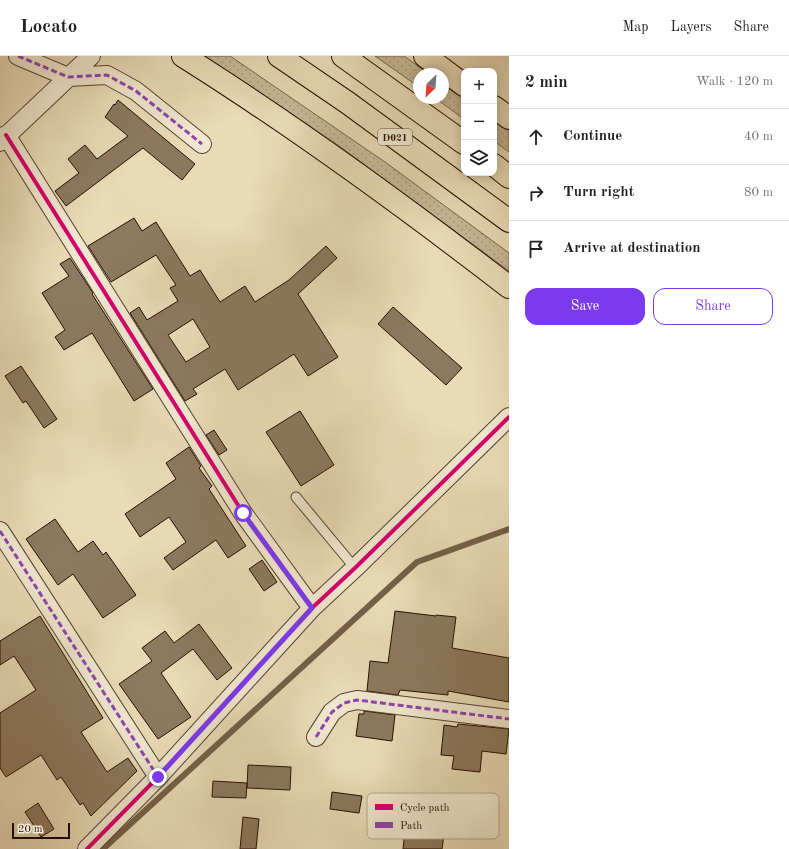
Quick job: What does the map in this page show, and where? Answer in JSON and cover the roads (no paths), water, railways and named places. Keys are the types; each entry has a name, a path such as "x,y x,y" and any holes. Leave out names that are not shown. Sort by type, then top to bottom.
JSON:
{"highway":[{"path":"183,56 245,95 360,175 509,287"},
{"name":"D021","path":"279,56 348,103 509,221"},
{"path":"342,56 461,141"},
{"path":"425,56 461,83"},
{"path":"497,109 509,118"},
{"path":"497,167 509,177"}],"street":[{"path":"18,56 68,77 107,76 136,90 202,144"},
{"path":"91,56 3,138 243,513 312,608"},
{"path":"87,849 158,777 312,608 355,568 509,417"},
{"path":"0,531 158,777"},
{"path":"316,737 332,712 344,703 357,700 509,719"}],"lane":[{"path":"296,497 355,568"}],"waterway":[{"path":"103,849 417,562 509,529"}]}
